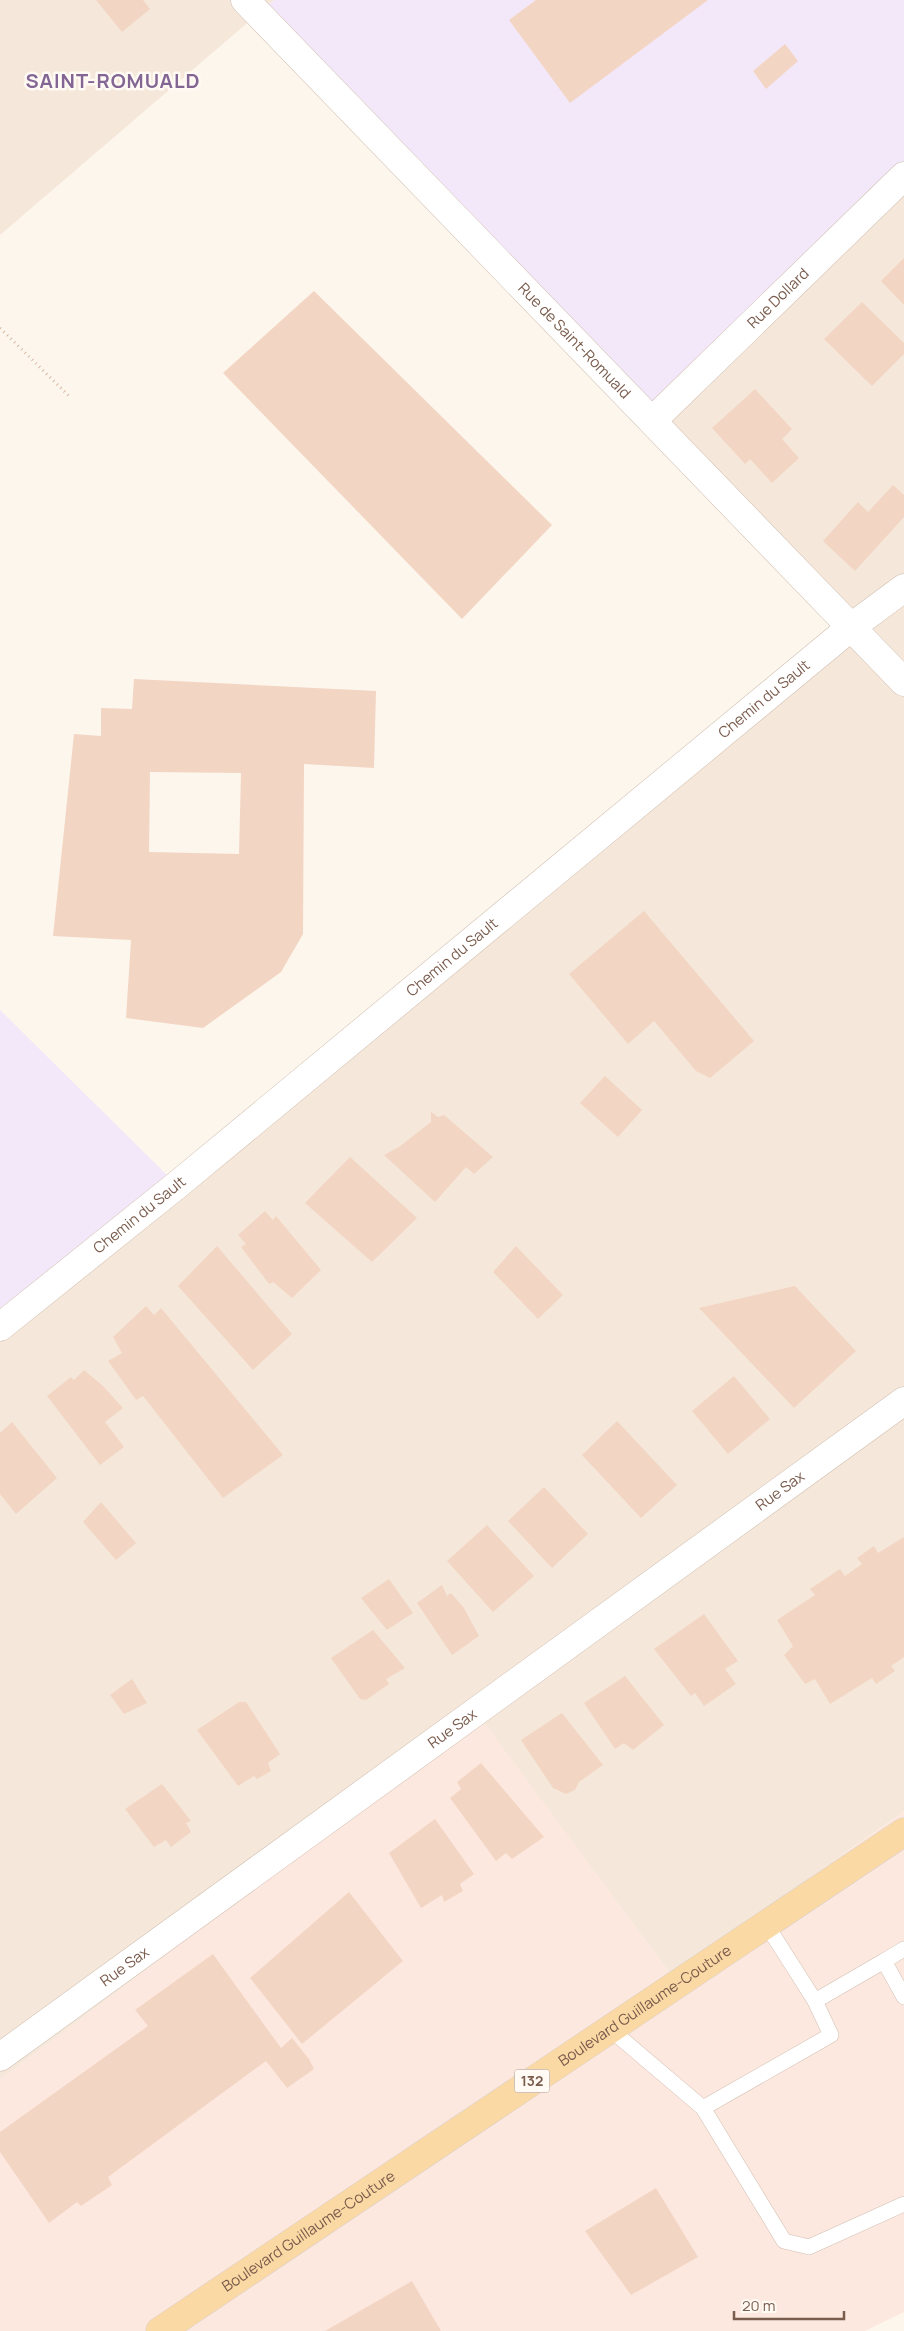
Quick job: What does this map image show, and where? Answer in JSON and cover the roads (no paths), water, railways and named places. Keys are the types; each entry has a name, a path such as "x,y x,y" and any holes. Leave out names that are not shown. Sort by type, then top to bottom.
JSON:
{"main road":[{"name":"Boulevard Guillaume-Couture","path":"160,2331 904,1832"}],"street":[{"name":"Rue de Saint-Romuald","path":"245,0 904,682"},
{"name":"Rue Dollard","path":"652,421 904,176"},
{"name":"Chemin du Sault","path":"0,1327 177,1186 850,628 904,588"},
{"name":"Rue Sax","path":"0,2058 904,1401"}],"lane":[{"path":"703,2108 831,2035 816,2001 766,1924"},
{"path":"816,2001 904,1950"},
{"path":"884,1961 904,1997"},
{"path":"610,2029 703,2108 784,2241 809,2248 904,2204"}],"district":[{"name":"SAINT-ROMUALD","path":"113,81"}]}
